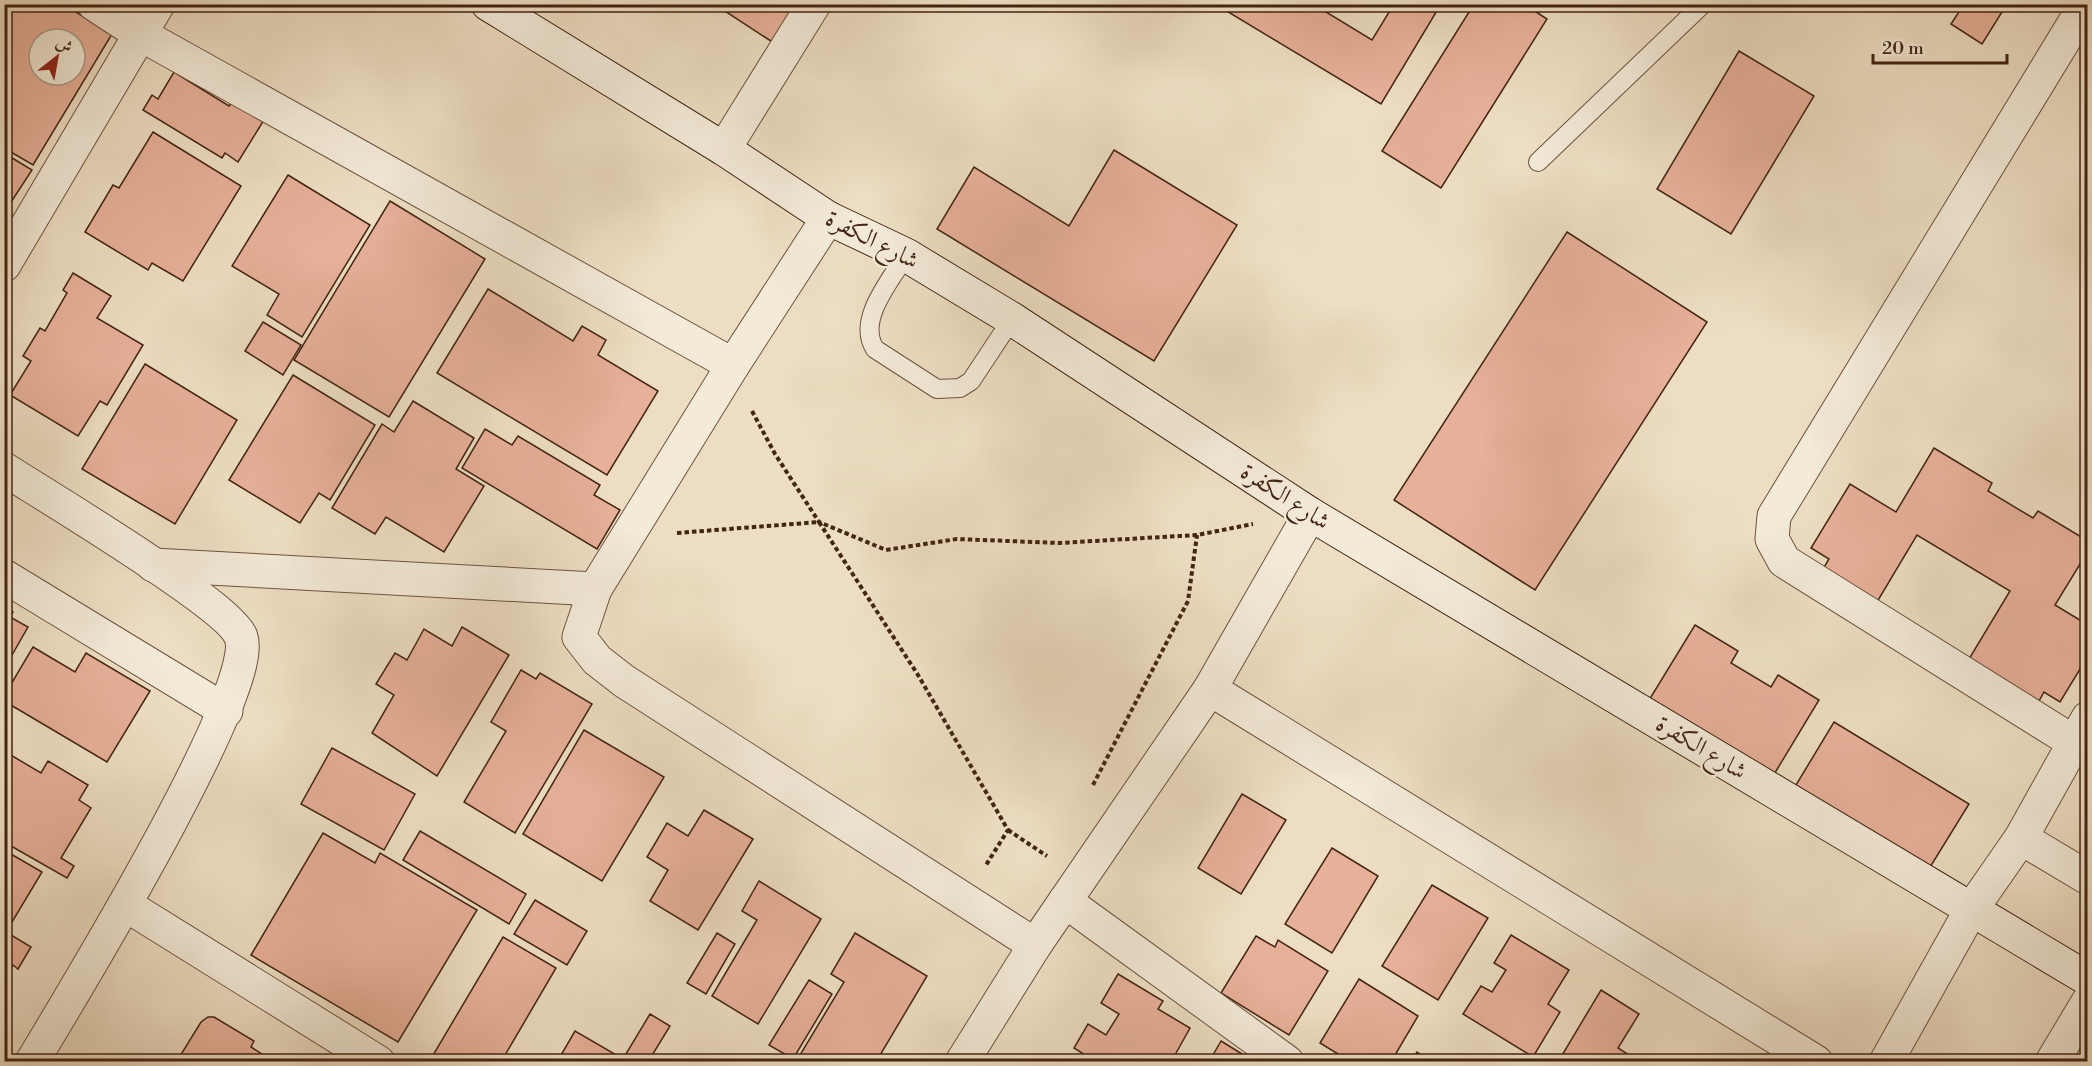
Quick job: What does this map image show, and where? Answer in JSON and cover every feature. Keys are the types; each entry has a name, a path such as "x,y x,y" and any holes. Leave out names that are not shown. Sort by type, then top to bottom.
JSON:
{"street":[{"path":"94,4 140,34 733,365"},
{"path":"4,265 158,4"},
{"name":"شارع الكفرة","path":"488,4 724,149 828,218 906,255 1012,319 1310,514 2088,979"},
{"path":"724,149 814,4"},
{"path":"1886,1062 1971,910 2020,838 2080,730 1784,561 1772,539 1774,516 2086,4"},
{"path":"828,218 733,365 595,589 579,637 597,660 624,681 1035,945"},
{"path":"4,469 153,565 228,619 241,637 241,658 226,711 126,905 32,1062"},
{"path":"962,1062 1035,945 1210,689 1310,514"},
{"path":"153,565 595,589"},
{"path":"4,576 226,711"},
{"path":"1210,689 1816,1062"},
{"path":"2020,838 2088,878"},
{"path":"1065,901 1287,1062"},
{"path":"126,905 378,1062"},
{"path":"2052,1062 2088,1002"}],"lane":[{"path":"1538,162 1703,4"},
{"path":"906,255 872,316 867,331 869,340 875,349 937,389 960,388 970,381 1012,319"}],"path":[{"path":"747,401 775,454 918,675 1008,830 1054,861"},
{"path":"664,534 819,522 886,550 957,539 1059,543 1197,535 1310,514"},
{"path":"1091,788 1188,601 1197,535"},
{"path":"982,872 1008,830"}],"building":[{"path":"4,4 39,7 63,4 112,34 87,75 87,27 27,27 27,87 80,87 33,165 4,148"},
{"path":"714,4 803,4 777,45"},
{"path":"1215,4 1313,4 1372,40 1394,4 1441,4 1381,104"},
{"path":"1474,4 1524,4 1547,19 1441,188 1382,151"},
{"path":"1545,4 1559,4 1555,11"},
{"path":"1964,4 2007,4 1982,44 1951,24"},
{"path":"1739,51 1814,96 1731,234 1657,189"},
{"path":"174,72 229,106 233,101 264,120 238,162 225,153 222,158 143,110 152,95 158,99"},
{"path":"153,132 241,186 183,281 152,263 148,270 85,232 113,185 119,188"},
{"path":"1114,150 1237,225 1154,361 937,229 974,167 1069,226"},
{"path":"4,153 32,170 4,213"},
{"path":"288,175 370,225 302,337 267,315 279,294 232,266"},
{"path":"390,201 485,259 389,417 294,360"},
{"path":"1567,232 1707,322 1535,590 1394,500"},
{"path":"73,273 111,296 97,318 143,345 107,405 100,401 78,436 10,395 31,361 23,356 40,328 45,331 67,293 63,290"},
{"path":"488,289 573,341 582,326 606,340 598,355 658,391 607,475 437,373"},
{"path":"263,322 301,345 283,375 245,351"},
{"path":"145,364 237,420 175,524 82,469"},
{"path":"293,375 375,425 330,500 319,493 300,523 229,480"},
{"path":"413,401 474,438 456,469 484,486 444,552 386,517 375,534 332,508 382,424 394,432"},
{"path":"485,429 512,445 518,436 600,485 594,495 620,510 597,549 462,468"},
{"path":"1934,448 1992,483 1988,491 2033,518 2038,511 2088,541 2088,551 2055,605 2088,625 2088,656 2060,702 2044,692 2039,701 1969,659 2010,591 1917,535 1877,602 1823,569 1829,559 1811,548 1850,484 1896,512"},
{"path":"4,607 13,612 10,617 28,627 4,669"},
{"path":"1695,625 1738,651 1731,663 1771,687 1778,675 1819,700 1770,781 1646,705"},
{"path":"462,627 509,655 437,776 372,733 394,695 376,684 395,653 407,660 424,629 452,646"},
{"path":"33,647 75,672 86,653 150,691 107,762 4,701 4,696"},
{"path":"521,670 536,679 540,673 592,704 515,833 464,802 506,731 491,722"},
{"path":"1834,722 1969,804 1924,877 1790,795"},
{"path":"584,730 664,777 602,881 523,834"},
{"path":"332,748 415,794 384,850 301,804"},
{"path":"4,751 41,773 48,761 88,785 79,800 91,808 61,858 74,866 67,878 4,842"},
{"path":"1242,794 1286,820 1241,894 1198,868"},
{"path":"704,810 753,839 698,930 650,901 668,870 647,857 667,823 688,836"},
{"path":"420,831 526,894 509,924 403,860"},
{"path":"323,833 375,863 380,853 477,910 398,1042 251,955"},
{"path":"1332,848 1378,876 1332,953 1285,924"},
{"path":"4,850 42,872 6,932 31,947 18,969 13,965 4,979"},
{"path":"759,881 821,919 758,1024 712,996 757,920 742,911"},
{"path":"1432,885 1488,918 1438,1000 1382,966"},
{"path":"535,900 587,931 567,965 514,934"},
{"path":"717,933 735,944 706,994 687,983"},
{"path":"855,933 927,976 876,1062 811,1062 800,1055 844,982 831,974"},
{"path":"1511,935 1569,970 1548,1004 1560,1012 1533,1057 1463,1014 1481,986 1492,992 1506,970 1494,963"},
{"path":"1256,936 1275,947 1278,940 1328,971 1289,1035 1221,993"},
{"path":"503,937 556,968 501,1062 429,1062"},
{"path":"1118,974 1163,1001 1158,1009 1190,1028 1171,1062 1118,1062 1107,1055 1103,1062 1096,1062 1074,1048 1088,1024 1106,1035 1119,1014 1101,1003"},
{"path":"1359,979 1418,1016 1391,1062 1351,1062 1320,1043"},
{"path":"809,980 832,994 793,1059 769,1045"},
{"path":"1601,990 1639,1014 1618,1048 1640,1062 1558,1062"},
{"path":"650,1014 670,1026 648,1062 557,1062 575,1031 623,1059"},
{"path":"208,1017 214,1017 254,1041 251,1047 274,1062 170,1062 177,1061 201,1022"},
{"path":"1221,1041 1255,1062 1209,1062"},
{"path":"1417,1052 1432,1062 1411,1062"}]}
